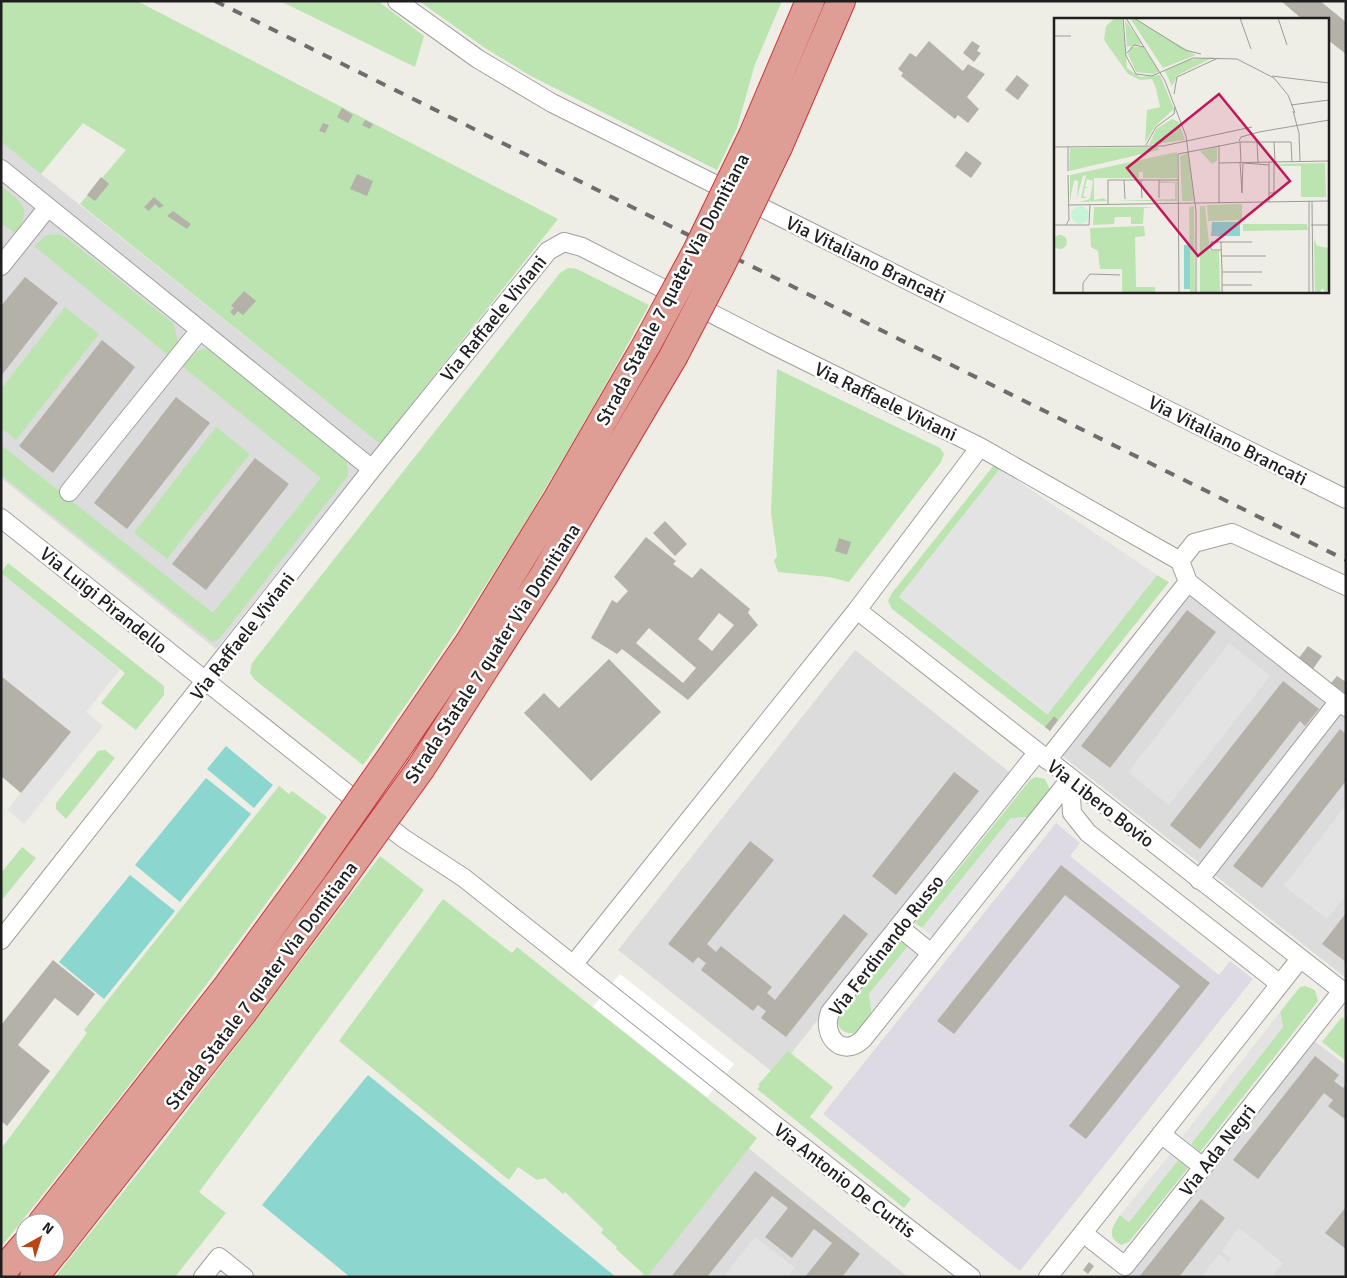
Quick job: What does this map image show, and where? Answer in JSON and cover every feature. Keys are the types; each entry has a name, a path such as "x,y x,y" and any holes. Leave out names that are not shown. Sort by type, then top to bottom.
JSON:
{"highway":[{"name":"Strada Statale 7 quater Via Domitiana","path":"65,1238 231,1027 337,885 420,768 543,577 673,357 722,263 778,147 841,1"},
{"name":"Strada Statale 7 quater Via Domitiana","path":"50,1213 227,987 314,869 469,643 558,498 647,344 705,235 753,135 804,8"},
{"path":"1,1273 15,1257"},
{"name":"Strada Statale 7 quater Via Domitiana","path":"34,1277 45,1263"}],"street":[{"name":"Via Vitaliano Brancati","path":"397,1 478,59 552,103 1346,499"},
{"path":"1,169 372,469"},
{"path":"1,266 48,207"},
{"name":"Via Raffaele Viviani","path":"1,940 372,469 548,251 564,242 582,247 770,344 980,447 1180,561"},
{"path":"70,492 200,330"},
{"path":"573,965 857,610 980,447"},
{"name":"Via Luigi Pirandello","path":"1,518 403,838 464,878 573,965"},
{"path":"1199,880 1342,704 1188,582 1180,561 1194,543 1232,533 1346,586"},
{"name":"Via Ferdinando Russo","path":"1070,779 863,1039 852,1047 845,1047 835,1042 828,1033 830,1012 1188,582"},
{"name":"Via Libero Bovio","path":"857,610 1344,993"},
{"path":"1070,779 1072,813 1084,829 1280,984"},
{"path":"899,927 931,953"},
{"path":"1048,1277 1300,959"},
{"name":"Via Antonio De Curtis","path":"573,965 971,1277"},
{"name":"Via Ada Negri","path":"1083,1233 1120,1271 1344,993"},
{"path":"1161,1134 1204,1167"},
{"path":"203,1277 219,1257 244,1277"}],"shaded area":[{"path":"1,142 380,444 216,649 1,478"},
{"path":"1000,469 1157,575 1048,714 899,597"},
{"path":"1,573 120,670 86,712 103,726 24,824 7,810 70,732 1,676"},
{"path":"1189,576 1346,700 1346,978 1051,747"},
{"path":"1229,643 1270,676 1169,805 1128,772"},
{"path":"855,650 1012,774 775,1074 618,950"},
{"path":"226,746 273,785 254,808 207,769"},
{"path":"206,778 251,814 180,902 135,865"},
{"path":"1346,805 1346,895 1327,919 1284,886"},
{"path":"1030,817 934,938 922,928 1011,818"},
{"path":"1056,823 1080,843 1070,856 1219,975 1230,961 1253,979 1020,1271 823,1114"},
{"path":"130,875 175,911 104,999 59,962"},
{"path":"909,945 922,954 872,1016 869,994"},
{"path":"1280,1012 1283,1027 1191,1144 1182,1137"},
{"path":"1313,1040 1346,1065 1346,1277 1125,1277"},
{"path":"368,1075 616,1277 350,1277 262,1205"},
{"path":"746,1146 908,1277 641,1277"},
{"path":"1171,1153 1178,1160 1129,1222 1120,1215"},
{"path":"1239,1228 1283,1263 1272,1277 1201,1277 1219,1254 1229,1262 1231,1259 1221,1251"},
{"path":"755,1237 795,1268 788,1277 723,1277"}],"green space":[{"path":"1,1 137,1 558,219 380,444 80,204 126,150 83,123 41,174 1,142"},
{"path":"280,1 378,1 424,36 415,67"},
{"path":"419,1 782,1 755,64 737,128 717,170 529,75 485,48"},
{"path":"1,186 23,206 24,218 15,233 1,223"},
{"path":"59,234 67,238 174,324 178,343 168,355 34,246 47,235"},
{"path":"568,268 577,269 649,305 583,424 478,598 363,765 255,680 250,673 252,663 560,273"},
{"path":"65,307 99,334 16,440 1,428 1,389"},
{"path":"206,348 342,457 347,463 348,476 219,639 212,642 1,475 1,445 213,613 321,478 182,366 196,352"},
{"path":"777,369 940,448 944,454 941,462 849,582 829,577 778,572 774,561 777,556 771,513"},
{"path":"216,427 250,454 167,559 134,533"},
{"path":"994,465 1000,469 899,597 1047,714 1157,575 1169,582 1050,731 892,609 888,601 892,593"},
{"path":"8,563 164,686 164,695 136,730 101,703 125,673 1,573"},
{"path":"105,750 115,758 66,819 56,809 56,803 98,751"},
{"path":"1036,777 1045,779 1050,790 1030,817 1011,818 922,928 915,923 1030,780"},
{"path":"279,786 289,794 292,791 327,817 209,982 126,1089 28,1213 15,1213 15,1229 1,1247 1,1149 87,1033 84,1030"},
{"path":"22,847 36,858 1,901 1,873"},
{"path":"380,856 424,890 199,1192 226,1213 175,1277 55,1277 168,1136"},
{"path":"443,899 512,953 517,947 757,1138 647,1277 616,1249 617,1247 601,1233 603,1229 565,1192 563,1194 545,1178 537,1180 518,1167 509,1180 339,1041"},
{"path":"902,939 909,945 869,994 872,1016 858,1034 843,1031 839,1026 837,1018"},
{"path":"1305,986 1315,990 1318,1001 1200,1152 1191,1144 1283,1027 1280,1012 1300,987"},
{"path":"1342,1017 1346,1020 1346,1061 1322,1042"},
{"path":"788,1051 833,1087 810,1117 911,1199 904,1208 757,1089 760,1086 758,1085"},
{"path":"1178,1160 1188,1168 1129,1242 1121,1245 1116,1242 1113,1239 1112,1232 1120,1215 1129,1222"}],"pier":[{"path":"620,974 734,1064 707,1097 593,1007"}],"building":[{"path":"1281,1 1320,1 1346,22 1346,54 1330,42 1330,18 1301,18"},
{"path":"929,41 963,71 968,64 985,74 967,97 979,109 968,123 958,115 955,119 901,76 903,73 898,69 910,53 916,57"},
{"path":"972,41 980,46 977,51 981,53 974,62 963,53"},
{"path":"1017,75 1029,85 1018,100 1005,90"},
{"path":"342,108 353,115 348,123 337,117"},
{"path":"365,120 373,124 370,129 362,125"},
{"path":"323,123 329,125 325,133 319,131"},
{"path":"966,151 982,163 971,178 955,166"},
{"path":"357,174 373,181 367,196 350,189"},
{"path":"101,177 109,184 95,201 87,195"},
{"path":"154,197 164,206 159,208 155,204 149,211 144,207"},
{"path":"173,211 191,224 187,229 167,216"},
{"path":"25,277 58,303 1,376 1,306"},
{"path":"244,291 256,301 243,315 238,311 234,316 230,312 234,308 231,306"},
{"path":"102,340 135,367 53,473 19,446"},
{"path":"176,397 210,423 127,529 94,503"},
{"path":"255,458 289,484 206,590 172,564"},
{"path":"665,521 687,544 675,556 653,533"},
{"path":"646,537 676,561 673,564 692,578 701,568 750,609 748,613 758,625 688,700 622,649 617,654 591,638 612,600 617,603 628,591 614,577","holes":["719,613 734,625 712,651 698,639","649,628 696,668 683,683 636,643"]},
{"path":"839,538 851,542 847,555 835,551"},
{"path":"1187,610 1216,632 1110,768 1081,746"},
{"path":"1308,646 1322,656 1313,669 1298,659"},
{"path":"609,659 661,712 591,781 524,713 544,693 559,708"},
{"path":"1,676 71,732 21,793 1,776"},
{"path":"1337,676 1346,682 1346,694 1331,683"},
{"path":"1283,681 1319,709 1305,726 1300,721 1200,849 1170,825"},
{"path":"1054,716 1058,720 1050,731 1045,727"},
{"path":"1340,729 1346,734 1346,781 1262,888 1233,866"},
{"path":"954,772 979,791 896,895 872,876"},
{"path":"750,841 774,860 707,944 716,952 721,946 772,987 767,993 775,1000 844,914 868,934 786,1037 761,1018 766,1011 758,1005 753,1011 701,970 706,963 698,957 693,963 668,944"},
{"path":"1061,865 1210,983 1086,1139 1069,1126 1180,986 1065,895 954,1034 937,1021"},
{"path":"1346,913 1346,962 1322,944"},
{"path":"53,960 95,994 78,1016 55,998 18,1045 50,1071 7,1126 1,1121 1,1025"},
{"path":"1315,1056 1339,1075 1334,1081 1343,1088 1346,1084 1346,1120 1328,1106 1333,1100 1324,1093 1258,1179 1233,1160"},
{"path":"755,1171 860,1254 842,1277 805,1277 832,1243 814,1229 792,1258 765,1237 788,1208 772,1196 707,1277 671,1277"},
{"path":"1201,1199 1225,1218 1179,1277 1139,1277"},
{"path":"1346,1207 1346,1249 1325,1233"},
{"path":"1089,1262 1094,1266 1088,1274 1083,1270"}],"railway":[{"path":"215,1 1346,560"}]}
